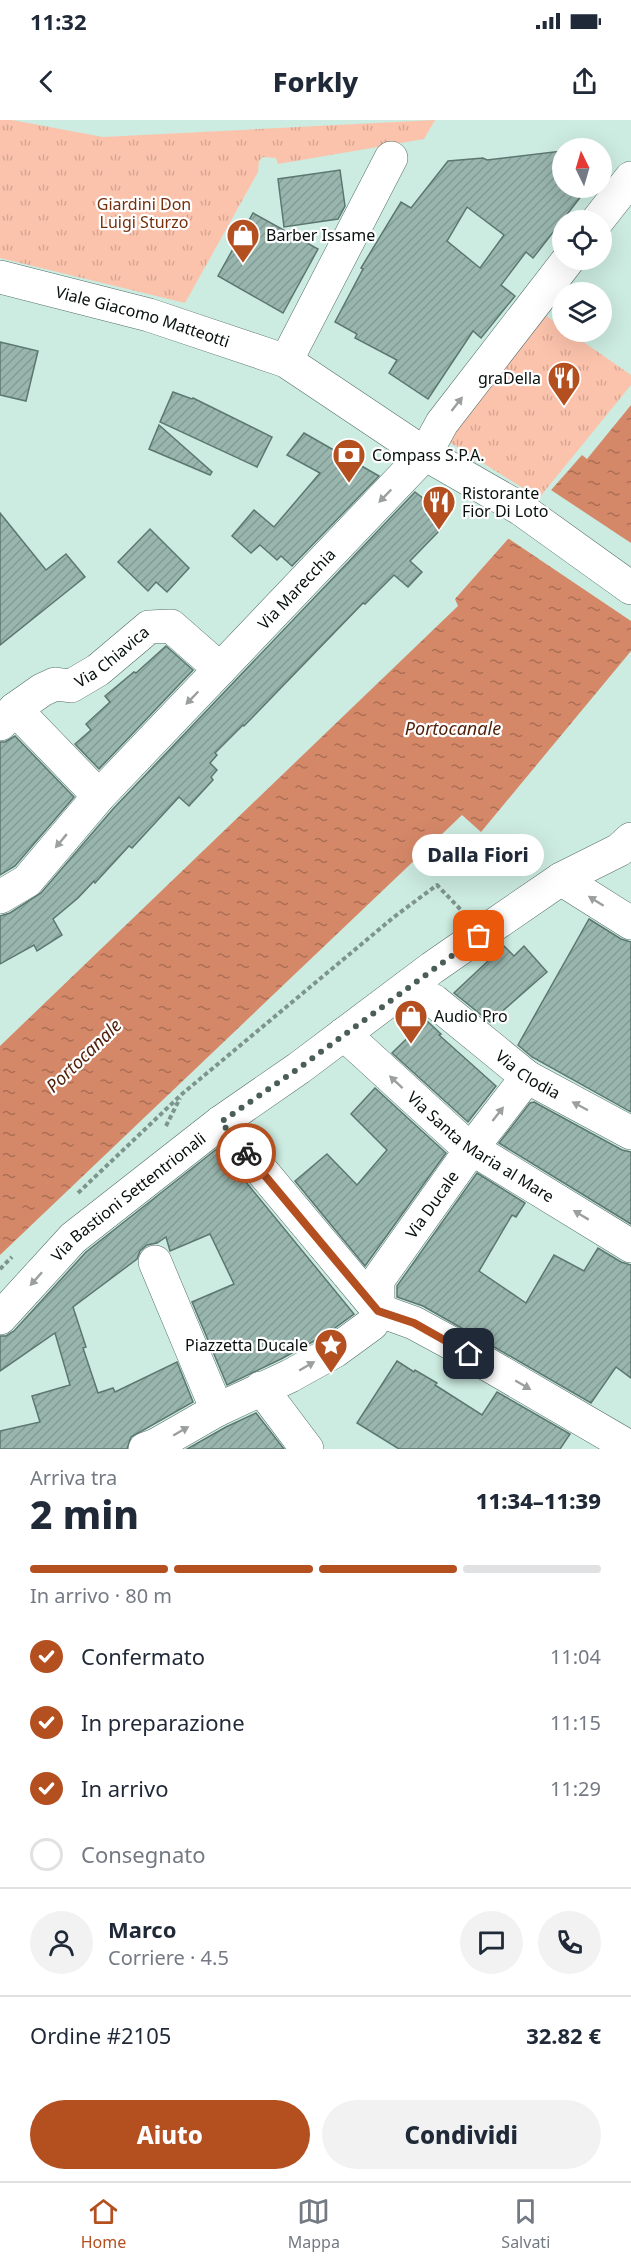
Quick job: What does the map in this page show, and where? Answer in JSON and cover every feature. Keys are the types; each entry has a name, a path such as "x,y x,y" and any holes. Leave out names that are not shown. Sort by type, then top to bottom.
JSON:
{"street":[{"path":"286,361 392,158"},
{"path":"606,210 631,177"},
{"name":"Via Marecchia","path":"0,897 27,880 99,796 425,454 442,423 560,270"},
{"name":"Viale Giacomo Matteotti","path":"0,277 149,315 286,361 425,454 521,509 631,588"},
{"name":"Via Chiavica","path":"8,717 48,687 55,684 71,686 98,670 149,627 171,626 220,669"},
{"path":"8,717 99,796"},
{"path":"420,994 432,968 561,879 619,850 631,838"},
{"path":"561,879 631,923"},
{"name":"Via Bastioni Settentrionali","path":"0,1318 73,1238 221,1122 344,1034 420,994"},
{"name":"Via Clodia","path":"420,994 527,1077 631,1133"},
{"name":"Via Santa Maria al Mare","path":"344,1034 463,1143 631,1246"},
{"name":"Via Ducale","path":"378,1311 378,1280 472,1148 527,1077"},
{"path":"221,1122 378,1311 414,1323 631,1448"},
{"path":"155,1262 217,1410"},
{"path":"145,1449 217,1410 290,1376 335,1350 372,1324 378,1311"},
{"path":"261,1388 307,1449"}],"path":[{"path":"73,1198 182,1094 394,917 437,885 470,919"},
{"path":"164,1129 182,1094"},
{"path":"0,1269 16,1253"}],"green space":[{"name":"Giardini Don Luigi Sturzo","path":"0,120 12,120 103,137 435,120 424,139 278,164 276,158 263,157 259,161 258,172 185,303 0,258"},
{"path":"539,311 552,320 552,342 583,342 631,375 631,385 539,498 446,440"}],"water":[{"name":"Portocanale","path":"631,405 631,651 481,832 462,815 0,1255 0,1046 458,606 455,599 582,455 587,459"}],"pier":[{"path":"548,488 631,543 631,621 506,537"}],"building":[{"path":"552,152 552,198 580,198 570,210 552,210 552,234 533,258 526,252 501,285 515,296 481,338 473,331 428,399 389,373 397,360 355,338 357,334 335,322 363,269 361,268 401,202 411,208 448,161 483,158 487,160","holes":["467,207 504,235 480,268 447,241"]},
{"path":"340,170 345,206 338,219 284,227 278,179"},
{"path":"253,213 318,249 283,313 218,276"},
{"path":"0,342 38,351 26,401 0,395"},
{"path":"173,392 193,398 272,437 257,467 160,422"},
{"path":"159,425 212,472 210,475 149,449"},
{"path":"304,433 379,476 292,566 281,556 277,560 260,545 251,553 232,536 254,510 274,527 320,473 287,455"},
{"path":"415,492 446,516 437,527 440,530 410,561 422,572 408,587 394,575 365,604 363,603 215,753 217,755 210,763 217,770 211,777 213,780 189,806 179,797 132,848 129,846 95,883 94,881 53,919 62,935 37,951 34,945 0,964 0,916 10,913 41,893 113,809"},
{"path":"0,513 46,570 66,554 85,577 0,645"},
{"path":"150,529 189,568 167,592 156,582 148,591 118,562"},
{"path":"166,646 193,670 99,769 75,744 91,730 86,724 110,702 105,696 134,672 136,673"},
{"path":"15,736 74,797 15,866 0,875 0,742 5,742"},
{"path":"589,919 621,939 631,942 631,1112 532,1057 518,1045"},
{"path":"504,946 514,956 524,946 547,972 490,1022 454,993"},
{"path":"426,1020 441,1034 439,1035 496,1086 468,1122 392,1053"},
{"path":"375,1088 446,1153 365,1266 295,1181 327,1154 357,1185 387,1150 351,1114"},
{"path":"534,1102 622,1150 631,1152 631,1224 499,1143 530,1103"},
{"path":"218,1148 354,1314 325,1335 227,1385 192,1302 234,1284 210,1234 170,1251 166,1237 157,1243 147,1245 140,1251 137,1259 73,1307 86,1347 83,1348 98,1393 113,1388 115,1392 177,1362 193,1402 131,1437 127,1449 0,1449 0,1431 40,1422 32,1396 70,1385 55,1333 0,1371 0,1336 6,1336 14,1331 86,1252"},
{"path":"477,1173 525,1203 516,1217 512,1215 479,1271 526,1303 554,1255 584,1271 598,1248 621,1262 631,1265 631,1378 616,1367 591,1403 423,1306 397,1297 397,1286"},
{"path":"397,1361 437,1383 435,1385 482,1415 497,1392 570,1434 560,1449 399,1449 357,1423"},
{"path":"256,1413 284,1449 187,1449 226,1427"}],"way so far":[{"path":"246,1153 221,1122 299,1068 432,968 479,936"}],"place":[{"name":"Barber Issame","path":"243,264"},
{"name":"graDella","path":"564,407"},
{"name":"Compass S.P.A.","path":"349,484"},
{"name":"Ristorante Fior Di Loto","path":"439,531"},
{"name":"Dalla Fiori","path":"479,936"},
{"name":"Audio Pro","path":"411,1045"},
{"name":"Piazzetta Ducale","path":"331,1374"}],"route":[{"path":"246,1153 378,1311 414,1323 469,1354"}]}
